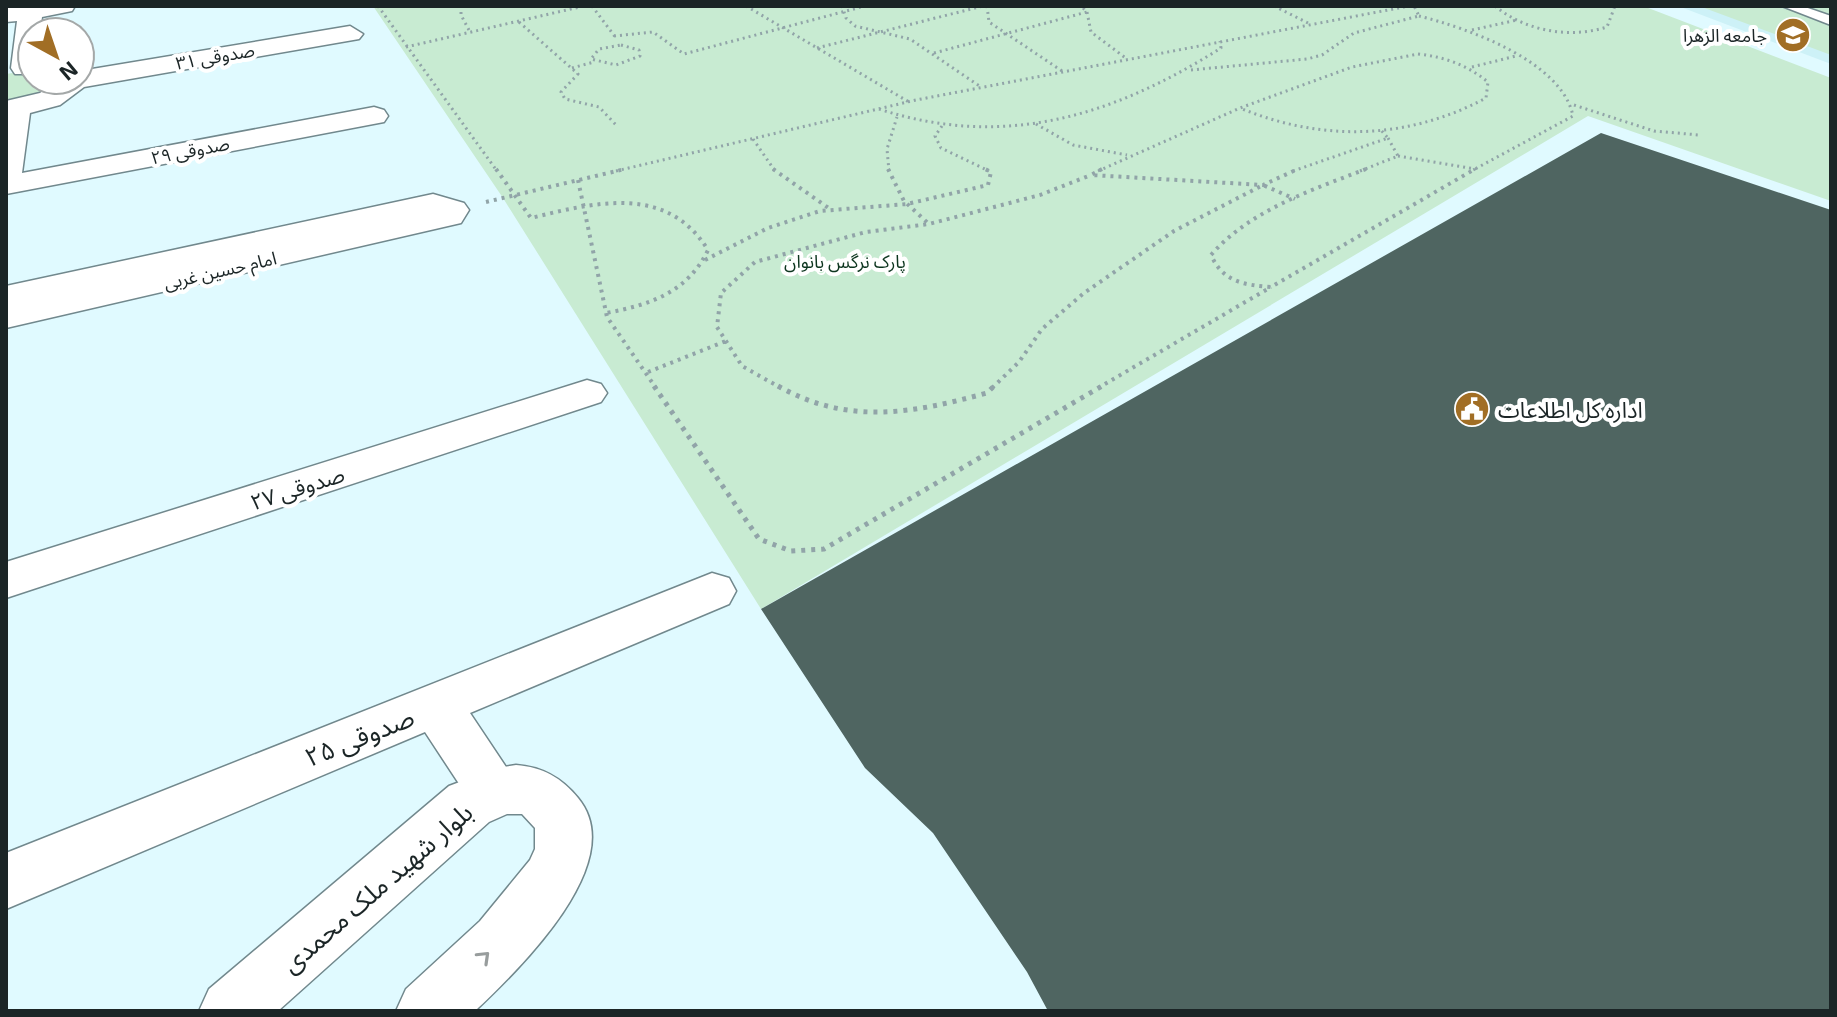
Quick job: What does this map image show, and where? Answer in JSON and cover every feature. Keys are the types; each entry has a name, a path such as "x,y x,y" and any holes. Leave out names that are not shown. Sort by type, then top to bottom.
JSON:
{"street":[{"path":"18,13 63,6"},
{"name":"صدوقی ۳۱","path":"96,76 350,34"},
{"path":"6,175 11,110 54,96"},
{"name":"صدوقی ۲۹","path":"6,185 374,116"},
{"name":"امام حسین غربی","path":"6,297 434,213 6,317"},
{"name":"صدوقی ۲۷","path":"6,580 587,393"},
{"name":"صدوقی ۲۵","path":"6,881 712,591"},
{"path":"435,705 494,791"},
{"name":"بلوار شهید ملک محمدی","path":"231,1011 469,804 494,791 511,787 538,793 553,803 565,822 565,843 560,863 542,895 522,918 428,1011"}],"lane":[{"path":"1789,6 1831,21"}],"path":[{"path":"378,6 531,218 583,205 620,202 652,207 683,218 700,231 708,250 701,270 678,290 635,308 606,313"},
{"path":"461,6 461,15 470,32"},
{"path":"406,48 584,6"},
{"path":"592,6 621,45"},
{"path":"746,6 909,102"},
{"path":"842,6 846,18 855,26 873,33 910,39 982,87"},
{"path":"614,36 653,32 684,54 865,6"},
{"path":"817,48 985,6 989,22 1063,72"},
{"path":"1081,6 1087,12 1091,32 1128,59"},
{"path":"1274,6 1311,25"},
{"path":"1357,14 1363,6"},
{"path":"503,198 982,87 1357,14 1412,6 1419,16"},
{"path":"1495,6 1504,15 1568,33 1595,33 1607,27 1615,6"},
{"path":"934,53 1087,12"},
{"path":"578,180 606,313 759,539 782,551 800,554 824,549 1475,169 1573,116 1574,105 1566,92 1516,56 1471,31 1419,16 1354,33 1322,55 1307,59 1190,70"},
{"path":"1471,31 1518,19"},
{"path":"518,21 578,74 561,92 565,99 599,107 618,127"},
{"path":"878,109 907,122 942,126 1016,127 1088,113 1145,94 1190,70 1221,48 1220,41"},
{"path":"572,68 594,62 622,64 640,56 639,50 621,45 594,52 594,62"},
{"path":"1240,108 1294,127 1334,132 1381,130 1468,109 1486,98 1488,82 1471,67 1443,57 1418,54 1338,71 1240,108 1040,195 929,224 866,232 755,262 721,293 717,327 742,366 788,392 839,411 918,412 987,393 1019,362 1042,329 1084,293 1174,231 1298,169 1388,138"},
{"path":"1471,67 1516,56"},
{"path":"1574,105 1654,131 1699,135"},
{"path":"897,117 886,150 889,180 907,204 929,224"},
{"path":"1035,123 1073,145 1128,155"},
{"path":"704,260 768,228 831,210 907,204 988,185 991,172 941,148 935,136 942,126"},
{"path":"1381,130 1398,156"},
{"path":"753,139 760,156 781,176 800,192 831,210"},
{"path":"1271,287 1237,284 1215,268 1211,255 1219,241 1295,199 1398,156 1475,169"},
{"path":"1091,175 1263,185 1295,199"},
{"path":"648,372 726,341"}],"shaded area":[{"name":"جامعه الزهرا","path":"1678,6 1831,6 1831,64"}],"green space":[{"name":"پارک نرگس بانوان","path":"373,6 1643,6 1831,78 1831,201 1588,116 761,609 503,198"},
{"name":"جامعه الزهرا","path":"1699,6 1831,6 1831,55"},
{"path":"16,72 16,96 35,96 6,106 6,74"}],"building":[{"name":"اداره کل اطلاعات","path":"1601,133 1831,210 1831,1011 1048,1011 1027,972 933,833 865,768 761,609"}],"place":[{"name":"جامعه الزهرا","path":"1793,35"},
{"name":"اداره کل اطلاعات","path":"1472,409"}]}
